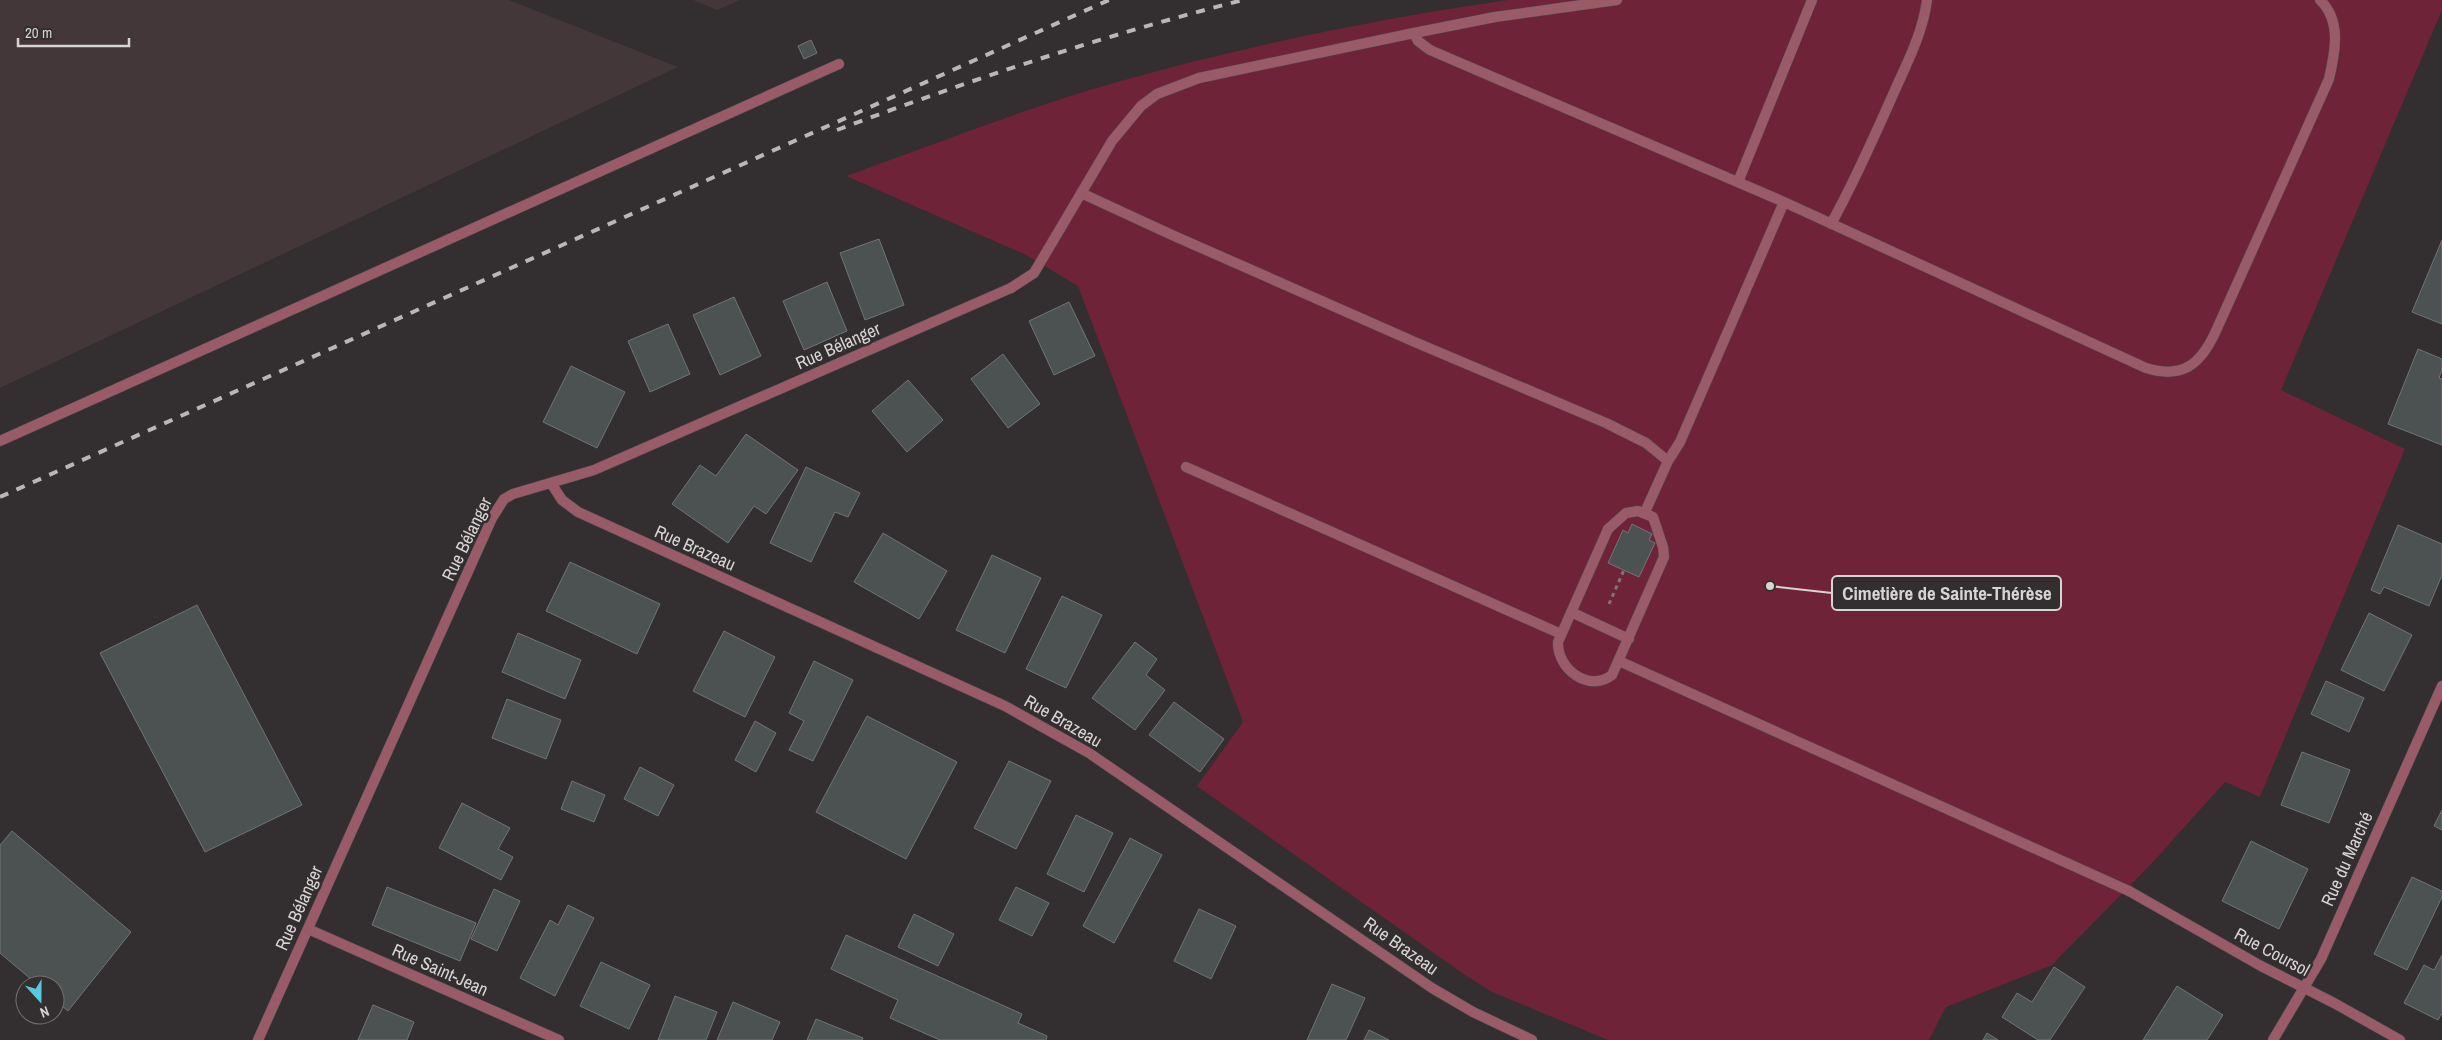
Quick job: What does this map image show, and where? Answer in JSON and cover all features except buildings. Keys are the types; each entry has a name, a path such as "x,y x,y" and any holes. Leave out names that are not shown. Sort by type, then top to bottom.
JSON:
{"street":[{"name":"Rue Bélanger","path":"258,1040 492,518 504,499 512,494 594,470 1011,288 1034,273 1112,140 1141,106 1157,94 1199,78 1414,33 1495,17 1618,0"},
{"path":"1738,182 1812,0"},
{"path":"1831,224 1850,189 1913,49 1923,23 1927,0"},
{"path":"1414,33 1418,41 1430,50 1784,202 2146,368 2160,372 2169,372 2179,371 2190,366 2207,350 2329,79 2336,48 2332,16 2320,0"},
{"path":"0,441 839,64"},
{"path":"1081,193 1335,307 1606,423 1646,443 1668,461"},
{"path":"1645,512 1668,461 1680,442 1784,202"},
{"path":"1186,467 1561,634"},
{"name":"Rue Brazeau","path":"551,483 562,500 585,516 1005,706 1057,734 1215,838 1432,988 1473,1012 1532,1040"},
{"path":"1645,512 1653,517 1664,557 1612,675 1599,682 1578,677 1561,661 1557,651 1561,634 1608,529 1626,513 1645,512"},
{"path":"1571,612 1629,639"},
{"name":"Rue Coursol","path":"1619,661 2129,891 2261,966 2304,987 2400,1040"},
{"name":"Rue du Marché","path":"2273,1040 2321,959 2442,686"},
{"name":"Rue Saint-Jean","path":"308,929 559,1040"}],"path":[{"path":"1619,580 1624,570"}],"shaded area":[{"path":"0,0 509,0 678,67 0,388"},
{"path":"693,0 740,0 717,10"},
{"path":"1508,0 2442,0 2442,10 2281,390 2405,449 2260,797 2225,782 2153,862 2052,965 1946,1007 1929,1040 1608,1040 1492,992 1465,975 1197,786 1243,722 1078,286 1026,255 846,176 1043,105 1110,84 1208,58 1308,35"}],"railway":[{"path":"0,497 1109,0"},
{"path":"837,130 1038,59 1140,28 1243,0"}],"place":[{"name":"Cimetière de Sainte-Thérèse","path":"1770,586"}]}
